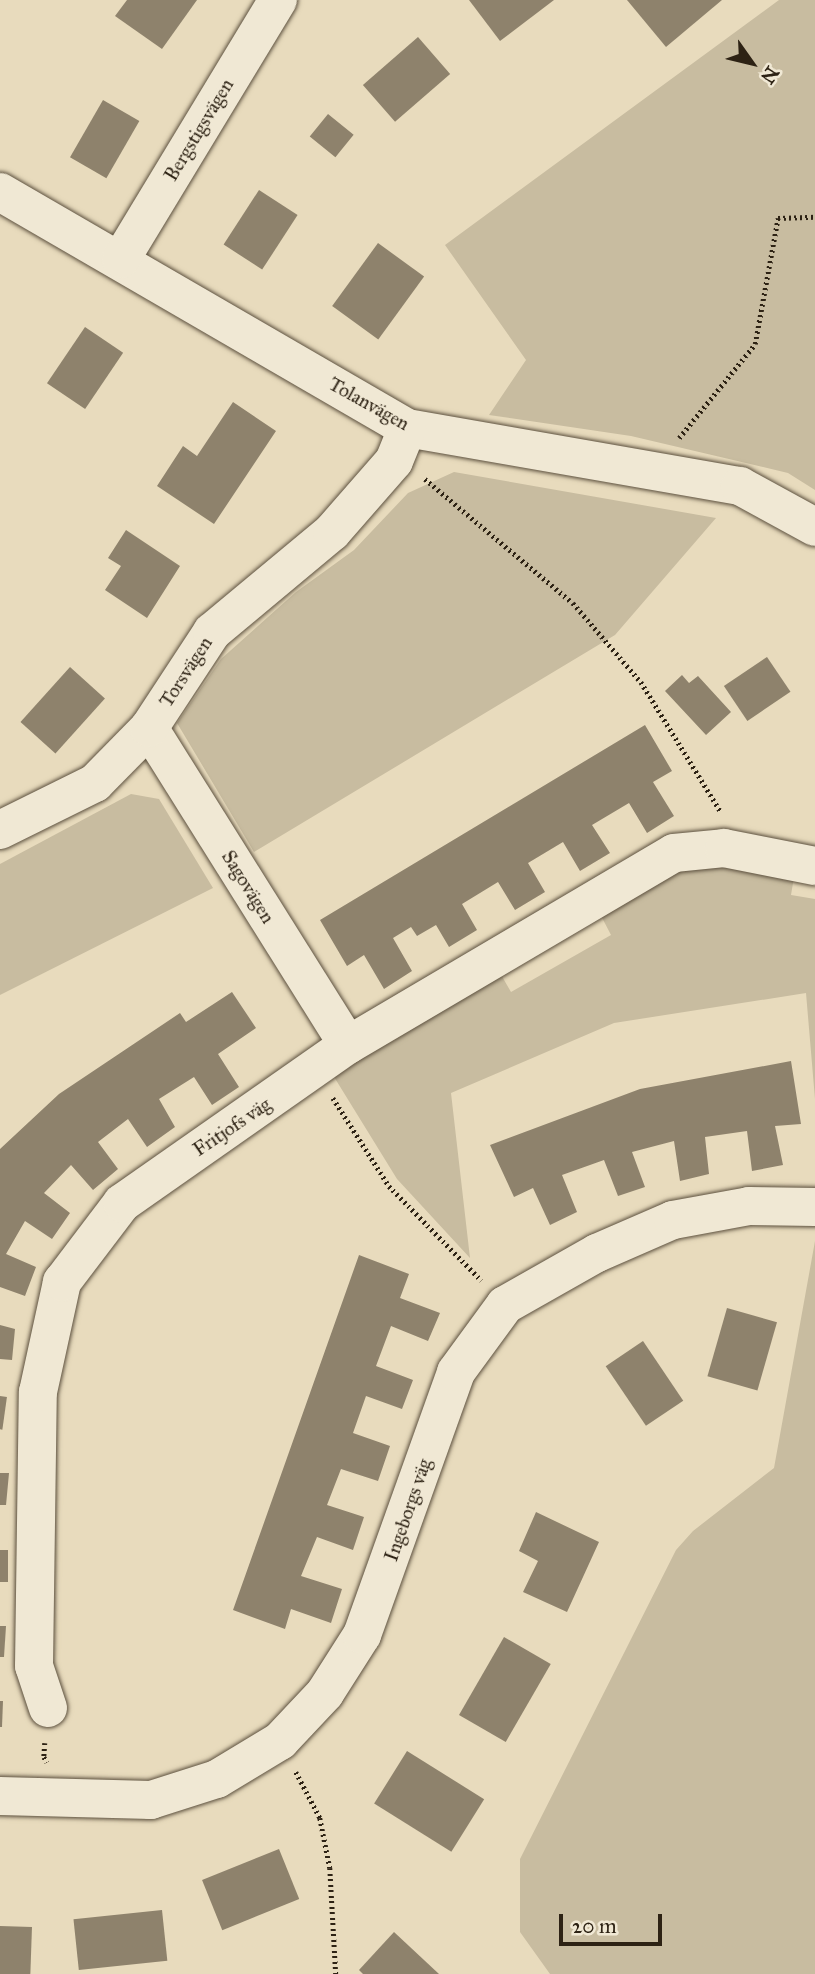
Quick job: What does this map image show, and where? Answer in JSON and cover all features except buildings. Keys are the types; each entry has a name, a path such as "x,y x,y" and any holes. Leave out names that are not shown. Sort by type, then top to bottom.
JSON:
{"street":[{"name":"Bergstigsvägen","path":"121,259 278,0"},
{"name":"Tolanvägen","path":"0,192 121,259 400,445 653,469 740,486 815,527"},
{"name":"Torsvägen","path":"0,830 95,783 149,728 212,632 332,531 400,445"},
{"name":"Sagovägen","path":"149,728 348,1045"},
{"name":"Fritjofs väg","path":"48,1708 34,1666 38,1392 62,1282 122,1203 316,1070 348,1045 674,853 724,848 815,866"},
{"name":"Ingeborgs väg","path":"0,1796 151,1800 217,1779 280,1741 325,1693 362,1635 456,1372 505,1305 597,1253 673,1220 748,1206 815,1207"}],"path":[{"path":"653,469 755,344 778,218 815,217"},
{"path":"400,445 419,474 573,603 633,673 724,817 724,848"},
{"path":"316,1070 388,1186 505,1305"},
{"path":"48,1708 44,1757 70,1797"},
{"path":"280,1741 320,1818 330,1868 336,1974"}],"shaded area":[{"path":"779,0 815,0 815,490 788,473 631,436 489,415 526,360 445,245"},
{"path":"454,472 716,518 615,635 254,852 177,723 221,659 296,592 354,550 408,493"},
{"path":"131,794 159,799 213,888 0,995 0,864"},
{"path":"722,858 795,871 791,895 815,899 815,1099 806,993 614,1023 451,1093 470,1258 397,1179 331,1072 496,966 511,992 611,935 597,908 671,865"},
{"path":"815,1241 815,1974 550,1974 520,1932 520,1859 676,1550 693,1531 774,1468"}]}
